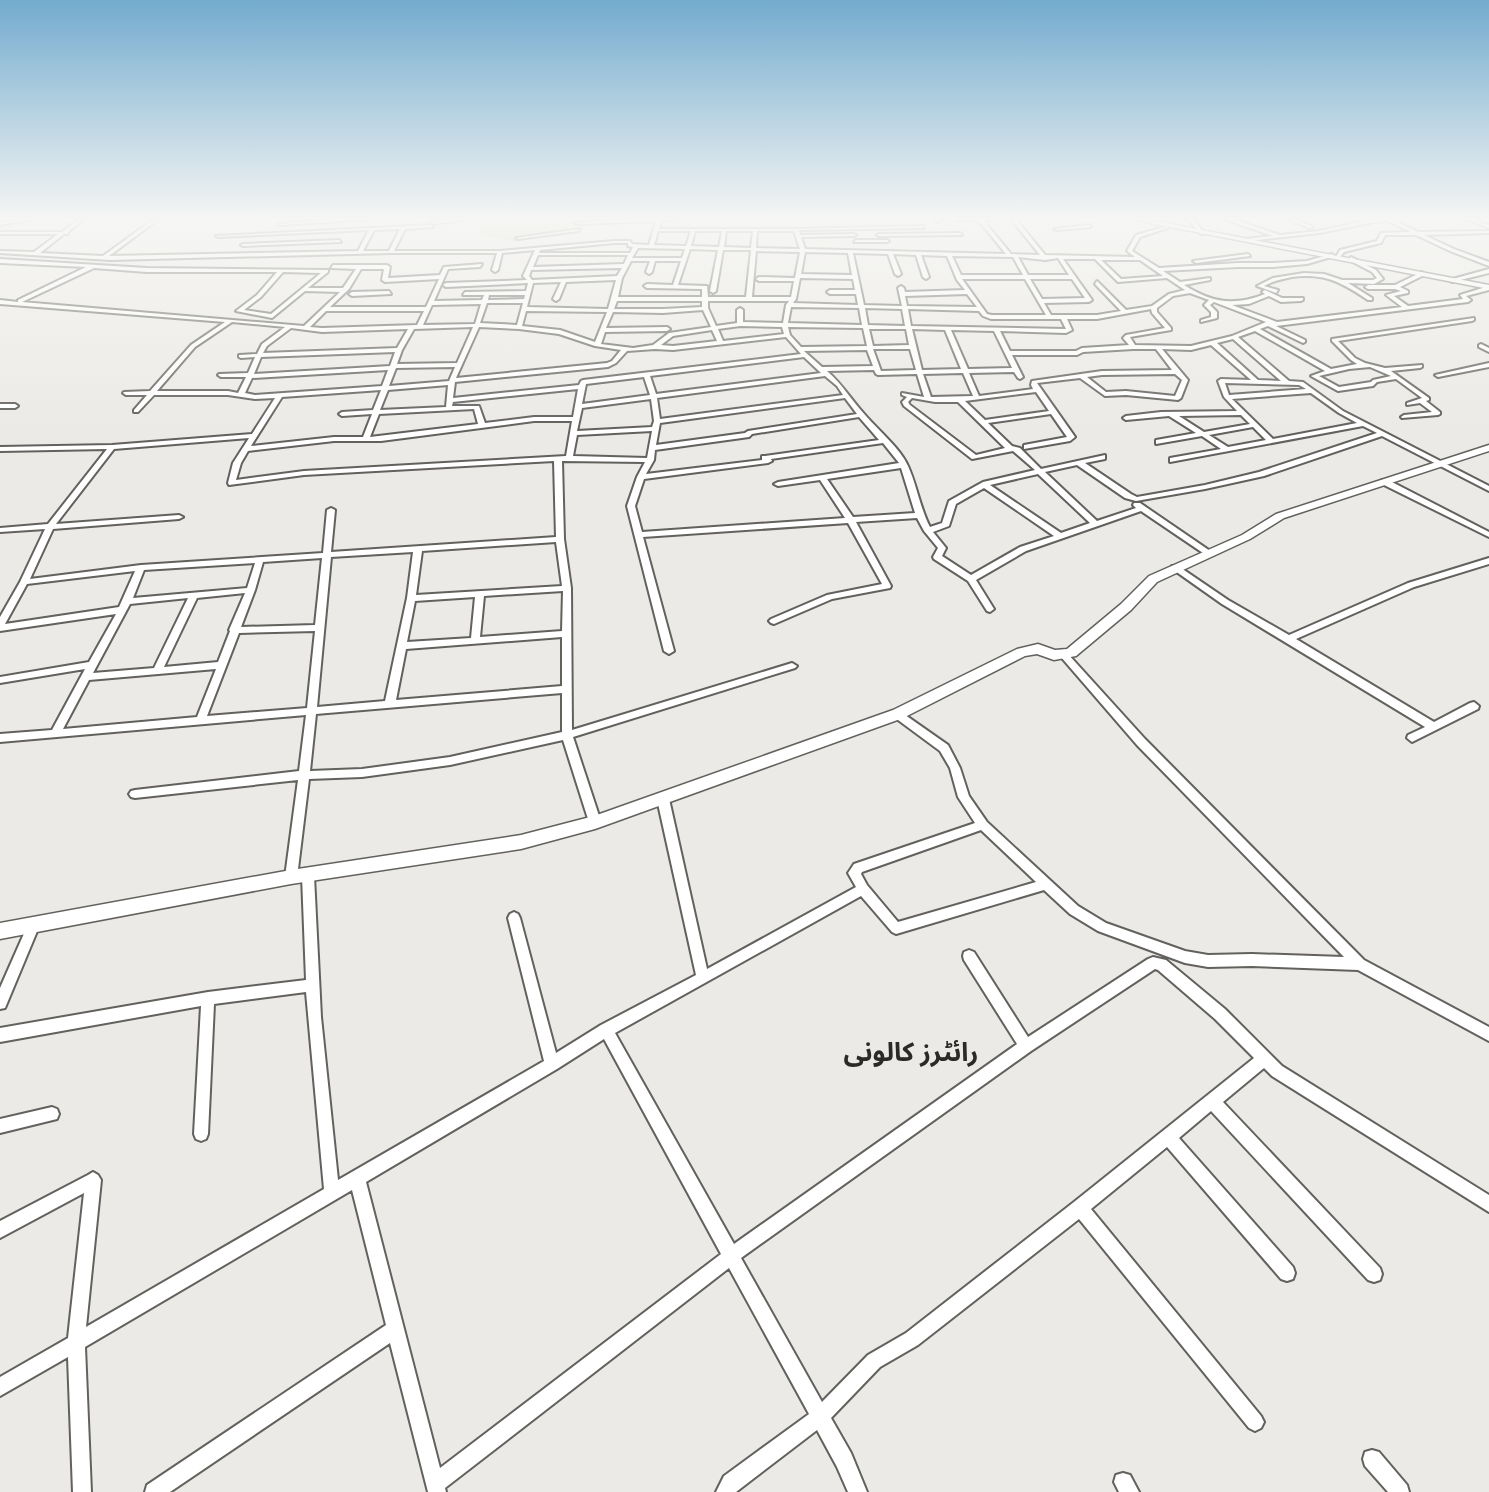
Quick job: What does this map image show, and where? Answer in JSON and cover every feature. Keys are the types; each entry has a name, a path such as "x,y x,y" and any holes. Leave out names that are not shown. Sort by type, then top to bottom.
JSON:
{"street":[{"path":"16,303 46,289"},
{"path":"265,289 239,311 272,316 306,290 345,290"},
{"path":"420,326 435,289"},
{"path":"519,327 529,289"},
{"path":"556,299 561,289"},
{"path":"597,345 617,289"},
{"path":"705,289 705,308 721,343"},
{"path":"749,300 750,289"},
{"path":"795,289 785,326 787,334 798,349 824,371 847,396 904,465 920,515 928,531 942,548 938,558 972,579 990,609"},
{"path":"857,289 875,368 880,373 1018,374 997,331"},
{"path":"966,289 985,315 991,317 1095,317 1154,307 1171,295 1190,291"},
{"path":"1034,289 1049,316"},
{"path":"1041,301 1089,300 1081,289"},
{"path":"1102,289 1124,311"},
{"path":"1186,289 1268,323 1303,341"},
{"path":"1263,289 1282,300 1301,299"},
{"path":"1354,289 1370,299"},
{"path":"1399,289 1406,292 1389,295 1408,308"},
{"path":"1008,352 1077,353 1082,350 1133,347 1191,348 1234,337 1268,323 1287,323 1324,316 1468,300 1462,296 1484,289"},
{"path":"304,329 345,290"},
{"path":"928,399 912,347 901,291 968,292"},
{"path":"1220,304 1249,302 1267,292 1276,291"},
{"path":"465,294 528,292"},
{"path":"830,292 858,292"},
{"path":"364,310 376,293"},
{"path":"352,294 389,293"},
{"path":"449,408 452,382 488,294"},
{"path":"615,298 749,300 861,308 980,309"},
{"path":"1203,321 1214,318 1214,312 1208,305 1212,300"},
{"path":"324,309 364,310 525,301"},
{"path":"0,302 304,329 477,325 519,327 560,332 597,345 625,350 673,348 787,334"},
{"path":"1133,347 1126,338 1128,336 1169,329 1154,312 1154,307"},
{"path":"523,309 705,308"},
{"path":"663,310 669,331"},
{"path":"740,310 740,324"},
{"path":"603,330 669,331 740,324 909,326 1066,332 1069,330 1063,317"},
{"path":"1366,366 1353,359 1334,340 1472,319"},
{"path":"136,411 193,346 229,322"},
{"path":"242,394 265,343 289,327"},
{"path":"366,439 399,350 412,327"},
{"path":"947,328 976,396"},
{"path":"1256,329 1332,372"},
{"path":"655,347 669,331"},
{"path":"1234,337 1288,383"},
{"path":"1213,343 1258,383"},
{"path":"1481,346 1489,350"},
{"path":"798,349 912,347"},
{"path":"1080,375 1105,394 1126,393 1178,398 1185,380 1158,348"},
{"path":"241,356 399,350"},
{"path":"126,393 242,394 255,397 383,390 611,364 625,350"},
{"path":"449,400 805,355"},
{"path":"221,375 459,365"},
{"path":"1396,377 1375,381 1373,384 1338,390 1314,376 1371,365 1396,377 1426,398 1409,404"},
{"path":"1438,375 1489,365"},
{"path":"1384,370 1420,366"},
{"path":"1480,366 1489,371"},
{"path":"569,458 585,367"},
{"path":"579,406 654,398 824,371 875,368"},
{"path":"1027,447 1070,439 1034,382 1080,375 1177,372"},
{"path":"646,374 654,398 657,425 650,460 641,477 631,506 669,651"},
{"path":"1271,441 1227,397 1221,381 1304,384 1321,399 1363,424 1489,489"},
{"path":"1037,390 957,398 928,399 907,395 905,402 907,406 974,456 1011,449 1017,450 1096,524"},
{"path":"1227,397 1312,391"},
{"path":"279,396 237,463 232,483 304,473 569,458 650,460"},
{"path":"575,433 657,425 847,396"},
{"path":"957,398 1011,449"},
{"path":"1404,417 1438,413 1421,401"},
{"path":"0,406 15,406"},
{"path":"342,414 477,406 482,425"},
{"path":"982,422 1054,412"},
{"path":"1126,418 1171,414 1241,413"},
{"path":"1171,414 1226,449"},
{"path":"652,448 749,435 748,433 861,415"},
{"path":"247,448 448,431 534,419 577,419"},
{"path":"1173,460 1363,424"},
{"path":"1159,442 1254,425"},
{"path":"1131,498 1205,487 1261,474 1382,434"},
{"path":"0,449 112,447 253,436"},
{"path":"641,477 768,461 765,458 885,441"},
{"path":"0,627 51,525 112,447"},
{"path":"0,931 299,876 521,842 595,822 898,714 1022,652 1038,649 1054,655 1071,653 1126,607 1153,579 1246,537 1280,516 1489,448"},
{"path":"928,531 946,524 952,503 984,484 1102,457"},
{"path":"558,459 560,539 567,588 567,735 595,822"},
{"path":"1078,462 1209,553"},
{"path":"778,484 904,465"},
{"path":"774,621 830,597 887,586 850,519 822,478"},
{"path":"1385,482 1489,535"},
{"path":"984,484 1060,536"},
{"path":"972,579 1010,555 1142,508"},
{"path":"331,510 304,775 299,876 332,1192"},
{"path":"639,535 920,515"},
{"path":"0,530 179,517"},
{"path":"24,582 141,568 560,539"},
{"path":"390,703 411,598 418,548"},
{"path":"201,719 251,590 260,559"},
{"path":"1289,639 1411,585 1489,561"},
{"path":"56,732 93,666 141,568"},
{"path":"1175,568 1225,602 1289,639 1434,727 1454,717 1474,706 1464,711 1454,717 1412,738"},
{"path":"411,598 567,588"},
{"path":"0,627 194,595 251,590"},
{"path":"475,641 480,594"},
{"path":"157,670 194,595"},
{"path":"234,630 320,628"},
{"path":"401,646 568,634"},
{"path":"1064,655 1141,742 1359,964 1489,1034"},
{"path":"87,677 222,665"},
{"path":"0,680 93,666"},
{"path":"135,794 304,775 362,773 450,762 567,735 792,666"},
{"path":"0,738 312,709 567,689"},
{"path":"898,714 944,748 955,768 964,797 983,825 1074,910 1102,927 1185,957 1208,961 1252,960 1359,964"},
{"path":"663,799 703,978"},
{"path":"983,825 858,868 854,873 863,889 896,928 1046,884"},
{"path":"0,1387 552,1064 606,1030 863,889"},
{"path":"514,918 552,1064"},
{"path":"0,1003 34,924"},
{"path":"969,956 1026,1046"},
{"path":"357,1178 436,1488 731,1257 1026,1046 1157,962 1220,1014 1277,1071 1489,1204"},
{"path":"0,1035 208,998 312,985"},
{"path":"201,1134 208,998"},
{"path":"606,1030 844,1460 858,1492"},
{"path":"725,1492 731,1484 819,1417 874,1361 912,1339 1080,1208 1264,1059"},
{"path":"1212,1101 1374,1274"},
{"path":"0,1126 52,1114"},
{"path":"1168,1137 1287,1273"},
{"path":"0,1230 93,1180 76,1342 82,1492"},
{"path":"1080,1208 1256,1422"},
{"path":"154,1492 394,1330"},
{"path":"1372,1459 1400,1492"}],"district":[{"name":"رائٹرز کالونی","path":"911,1051"}]}
